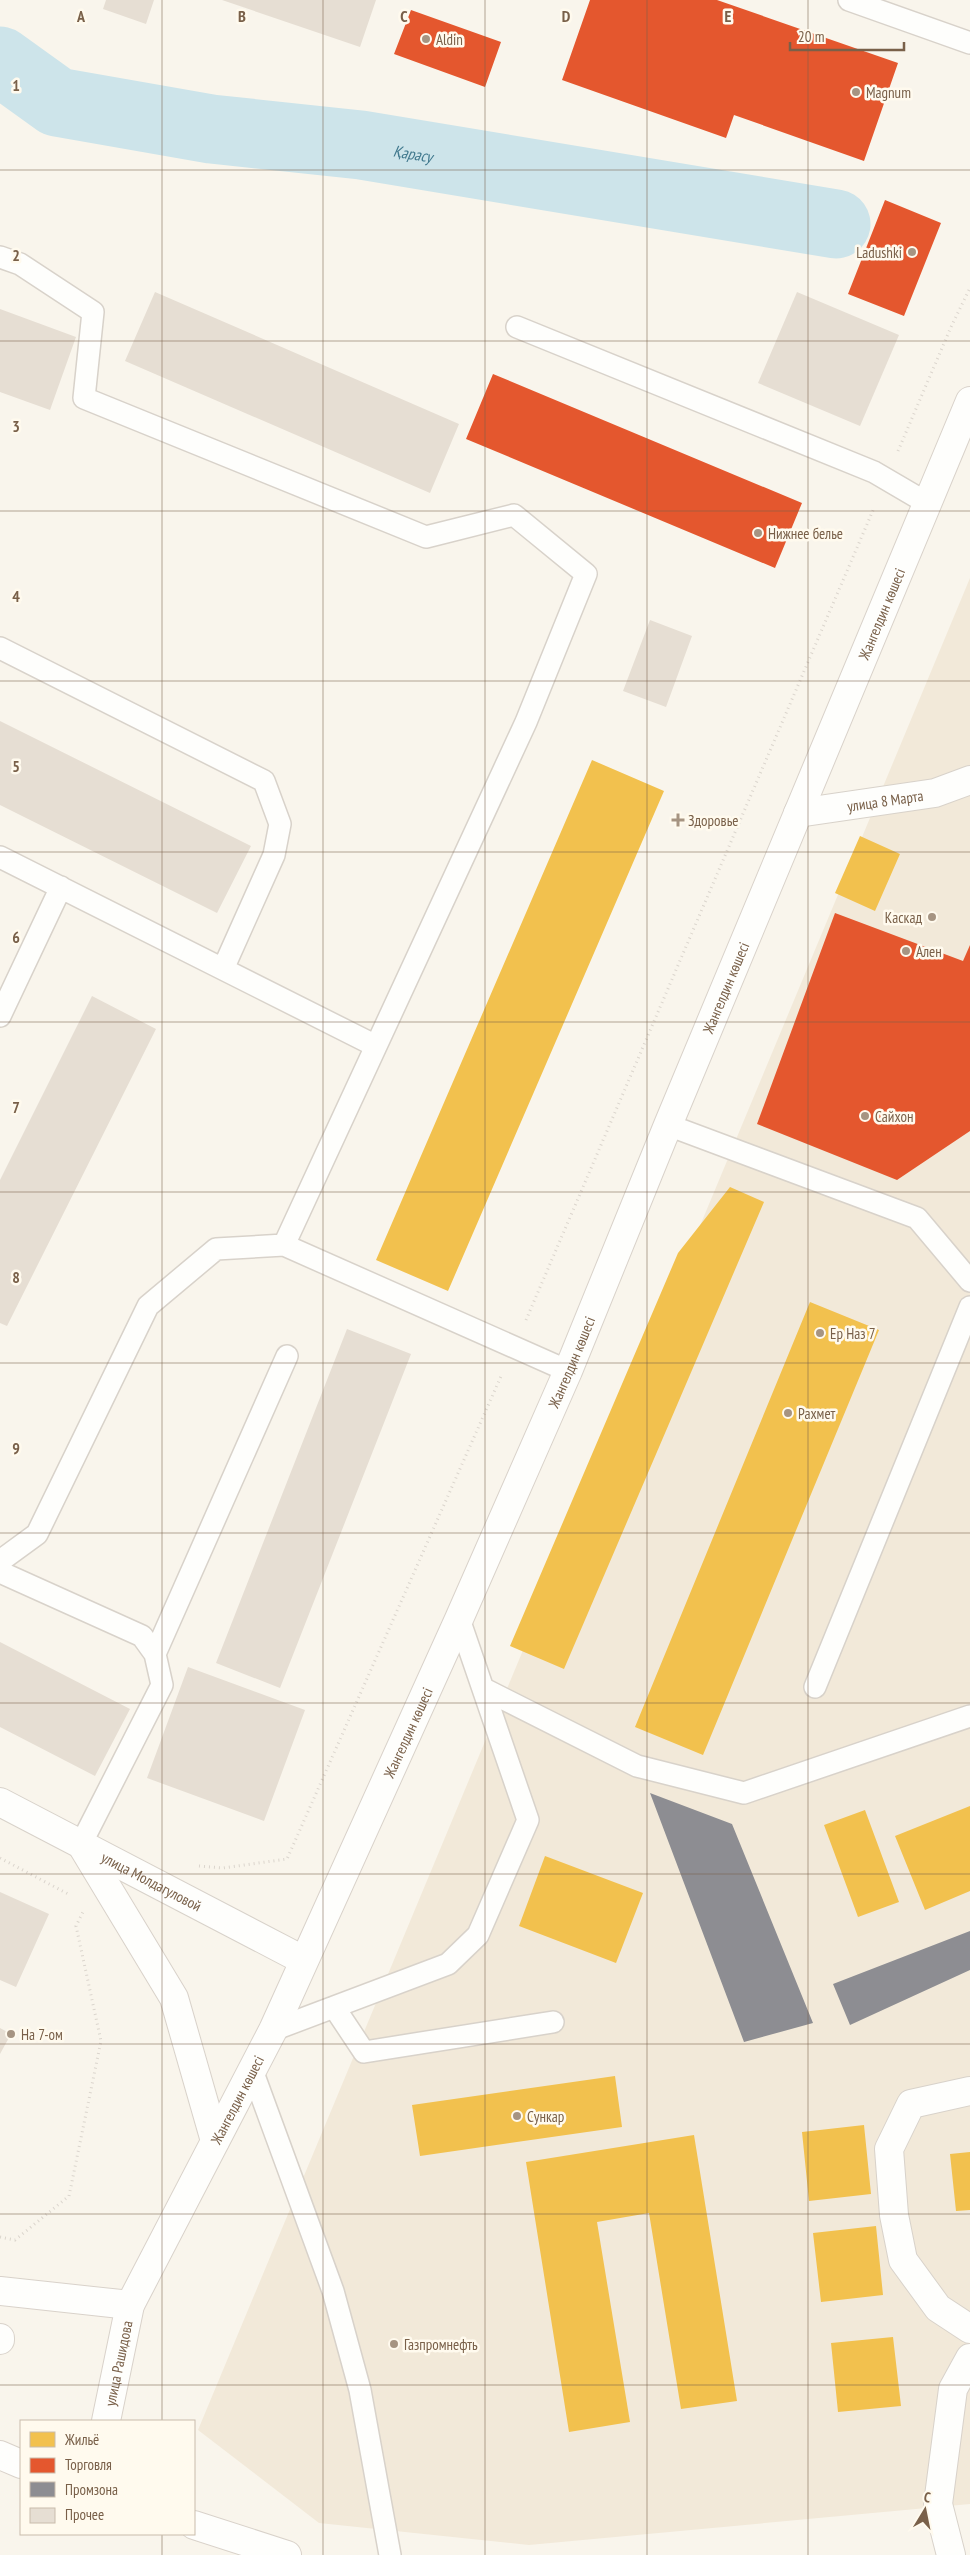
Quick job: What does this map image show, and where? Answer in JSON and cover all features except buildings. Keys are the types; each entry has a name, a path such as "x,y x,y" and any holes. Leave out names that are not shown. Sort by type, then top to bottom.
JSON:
{"main road":[{"name":"Жангелдин көшесі","path":"130,2305 273,2030 303,1960 459,1619 568,1371 668,1125 927,503 964,432 970,401"},
{"name":"улица 8 Марта","path":"798,812 935,792 970,780"},
{"name":"улица Молдагуловой","path":"0,1802 303,1960"},
{"path":"81,1844 174,1998 215,2141"},
{"path":"970,2091 910,2104 889,2149 894,2215 903,2260 938,2308 970,2329"},
{"path":"0,2291 130,2305"},
{"name":"улица Рашидова","path":"106,2420 130,2305"},
{"path":"951,2555 938,2504 952,2389 970,2358"},
{"path":"0,2455 20,2464"},
{"path":"195,2525 287,2555"}],"lane":[{"path":"849,0 970,43"},
{"path":"0,257 20,264 93,312 84,398 426,537 514,515 586,574 526,722 284,1245"},
{"path":"517,328 874,472 927,503"},
{"path":"0,648 264,781 280,824 274,855 223,969"},
{"path":"0,857 376,1046"},
{"path":"0,1016 60,888"},
{"path":"668,1125 917,1218 970,1282"},
{"path":"0,1561 37,1534 148,1306 216,1249 284,1245 568,1371"},
{"path":"815,1687 970,1307"},
{"path":"155,1654 288,1356"},
{"path":"0,1572 142,1636 155,1654 162,1686 81,1844"},
{"path":"273,2030 448,1964 478,1935 528,1820 459,1619"},
{"path":"484,1689 637,1766 744,1793 970,1716"},
{"path":"334,2007 364,2052 553,2022"},
{"path":"252,2070 333,2291 360,2390 390,2555"}],"path":[{"path":"198,1866 223,1868 287,1859 514,1347 950,327 970,288"},
{"path":"0,1858 87,1904"},
{"path":"0,2236 15,2240 69,2196 101,2040 76,1926 100,1876"}],"shaded area":[{"path":"970,578 970,2504 529,2545 319,2523 198,2430"}],"waterway":[{"name":"Қарасу","path":"0,61 57,102 211,129 361,145 836,224"}],"place":[{"name":"Aldin","path":"426,39"},
{"name":"Magnum","path":"856,92"},
{"name":"Ladushki","path":"912,252"},
{"name":"Нижнее белье","path":"758,533"},
{"name":"Здоровье","path":"678,820"},
{"name":"Каскад","path":"932,917"},
{"name":"Ален","path":"906,951"},
{"name":"Сайхон","path":"865,1116"},
{"name":"Ер Наз 7","path":"820,1333"},
{"name":"Рахмет","path":"788,1413"},
{"name":"На 7-ом","path":"11,2034"},
{"name":"Сункар","path":"517,2116"},
{"name":"Газпромнефть","path":"394,2344"}]}
